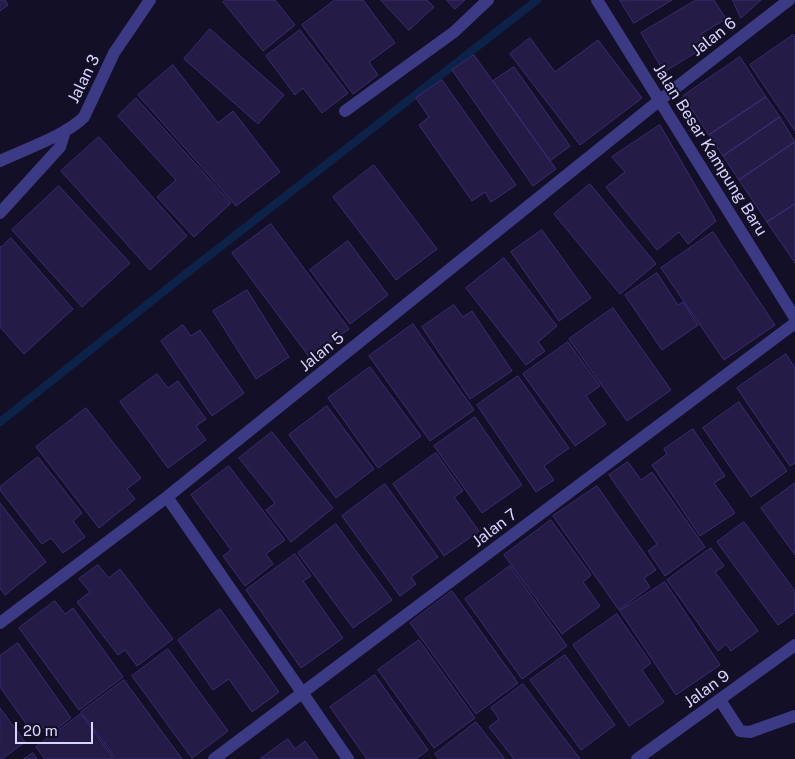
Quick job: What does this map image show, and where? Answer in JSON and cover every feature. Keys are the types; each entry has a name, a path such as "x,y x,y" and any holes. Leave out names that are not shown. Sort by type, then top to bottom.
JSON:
{"street":[{"name":"Jalan 3","path":"0,161 65,132 78,124 84,117 114,53 150,0"},
{"path":"345,111 454,32 488,0"},
{"name":"Jalan Besar Kampung Baru","path":"597,0 795,318"},
{"name":"Jalan 6","path":"660,100 789,0"},
{"name":"Jalan 5","path":"0,622 167,497 660,100"},
{"path":"0,212 60,147 65,132"},
{"name":"Jalan 7","path":"214,759 795,323"},
{"path":"167,497 348,759"},
{"name":"Jalan 9","path":"637,759 795,645"},
{"path":"720,700 740,732 750,732 795,716"}],"building":[{"path":"0,0 5,0 8,5 0,11"},
{"path":"226,0 275,0 295,25 263,51 223,2"},
{"path":"335,0 363,0 395,43 369,62 378,75 353,94 302,25"},
{"path":"381,0 427,0 434,7 409,30"},
{"path":"447,0 465,0 455,9"},
{"path":"620,0 672,0 634,23"},
{"path":"696,0 714,0 726,19 701,34 708,45 664,72 641,33"},
{"path":"733,0 761,0 741,18"},
{"path":"210,29 284,95 258,124 184,59"},
{"path":"300,30 348,93 322,113 303,88 295,95 266,56"},
{"path":"793,35 795,37 795,131 750,65"},
{"path":"530,38 555,72 598,40 642,98 580,145 510,54"},
{"path":"474,55 556,169 533,186 452,70"},
{"path":"740,57 766,97 709,135 683,96"},
{"path":"173,65 218,123 233,111 280,172 236,206 138,95"},
{"path":"514,67 570,146 550,161 493,81"},
{"path":"442,80 516,185 491,202 485,192 472,201 419,125 429,117 416,98"},
{"path":"766,97 780,117 723,156 709,135"},
{"path":"136,98 231,203 194,237 157,197 176,180 118,116"},
{"path":"780,117 795,142 739,180 723,156"},
{"path":"660,125 716,221 688,244 679,232 657,250 606,187 625,172 612,157"},
{"path":"99,137 187,236 150,270 61,171"},
{"path":"795,142 795,204 767,222 739,180"},
{"path":"374,165 437,249 396,280 333,197"},
{"path":"590,184 656,264 620,294 554,214"},
{"path":"59,186 130,263 82,307 12,230"},
{"path":"795,204 795,263 767,222"},
{"path":"271,224 349,329 310,358 232,253"},
{"path":"542,230 591,298 559,321 511,252"},
{"path":"713,232 775,325 724,360 661,268"},
{"path":"11,238 73,309 24,354 0,327 0,246"},
{"path":"348,241 388,295 350,324 310,270"},
{"path":"504,258 557,326 538,342 545,351 526,365 466,288"},
{"path":"657,273 678,305 683,302 698,325 662,350 625,295"},
{"path":"247,290 289,357 256,379 213,311"},
{"path":"454,305 463,317 472,311 512,371 470,399 422,327"},
{"path":"613,308 671,390 627,421 569,339"},
{"path":"413,324 474,410 430,441 369,356"},
{"path":"183,325 191,336 200,330 244,393 212,416 161,341"},
{"path":"568,342 600,386 586,396 606,424 575,446 523,374"},
{"path":"786,354 795,368 795,463 790,466 737,388"},
{"path":"370,367 421,436 378,468 328,398"},
{"path":"157,374 168,388 178,381 206,419 196,426 206,440 168,468 120,402"},
{"path":"518,376 569,448 544,466 554,480 536,492 477,405"},
{"path":"739,402 787,471 751,497 703,428"},
{"path":"327,406 374,469 336,498 289,435"},
{"path":"86,408 141,478 127,489 135,499 99,528 36,447"},
{"path":"475,417 522,485 482,513 434,446"},
{"path":"693,429 725,476 714,483 735,513 700,536 652,465 667,454 664,449"},
{"path":"272,432 333,508 291,542 266,510 275,503 239,458"},
{"path":"436,453 463,491 454,497 479,531 444,556 393,484"},
{"path":"38,457 82,513 73,521 85,537 63,553 51,538 42,544 0,490 0,487"},
{"path":"628,462 641,480 652,472 705,547 665,576 648,551 657,544 609,475"},
{"path":"229,466 285,540 266,554 273,564 245,586 223,556 231,550 191,495"},
{"path":"795,483 795,555 761,508"},
{"path":"385,484 438,557 411,577 416,584 400,596 342,516"},
{"path":"597,486 656,570 644,578 650,587 619,610 553,516"},
{"path":"0,503 46,562 5,595 0,588"},
{"path":"551,520 591,575 583,582 600,606 562,634 504,555"},
{"path":"744,522 795,591 795,613 778,625 717,542"},
{"path":"336,524 392,600 353,628 298,553"},
{"path":"711,548 724,566 715,572 758,631 731,651 726,644 718,651 667,580"},
{"path":"295,554 311,576 303,581 343,638 301,668 246,590"},
{"path":"98,565 109,578 120,569 173,639 137,666 125,650 118,655 77,602 90,592 79,579"},
{"path":"510,566 567,646 522,679 465,599"},
{"path":"665,582 720,665 676,695 620,611"},
{"path":"452,591 518,683 476,714 410,623"},
{"path":"55,601 65,614 73,608 123,677 79,710 19,628"},
{"path":"220,609 279,692 252,712 229,679 213,690 178,640"},
{"path":"617,614 651,663 642,670 664,702 629,726 573,645"},
{"path":"419,640 475,718 434,748 378,670"},
{"path":"18,643 71,718 48,735 42,726 32,732 0,687 0,656"},
{"path":"168,649 228,731 192,758 132,676"},
{"path":"565,655 615,725 581,750 530,680"},
{"path":"375,675 428,750 416,759 367,759 330,707"},
{"path":"124,680 182,759 116,759 81,712"},
{"path":"523,684 580,759 514,759 489,727 499,719 491,708"},
{"path":"0,708 25,742 2,759 0,759"},
{"path":"81,714 114,759 45,759 36,747"},
{"path":"476,722 505,759 439,759 435,754"},
{"path":"288,739 295,749 305,741 318,759 260,759"},
{"path":"33,753 37,759 24,759"}],"waterway":[{"path":"0,422 183,276 537,0"}]}
